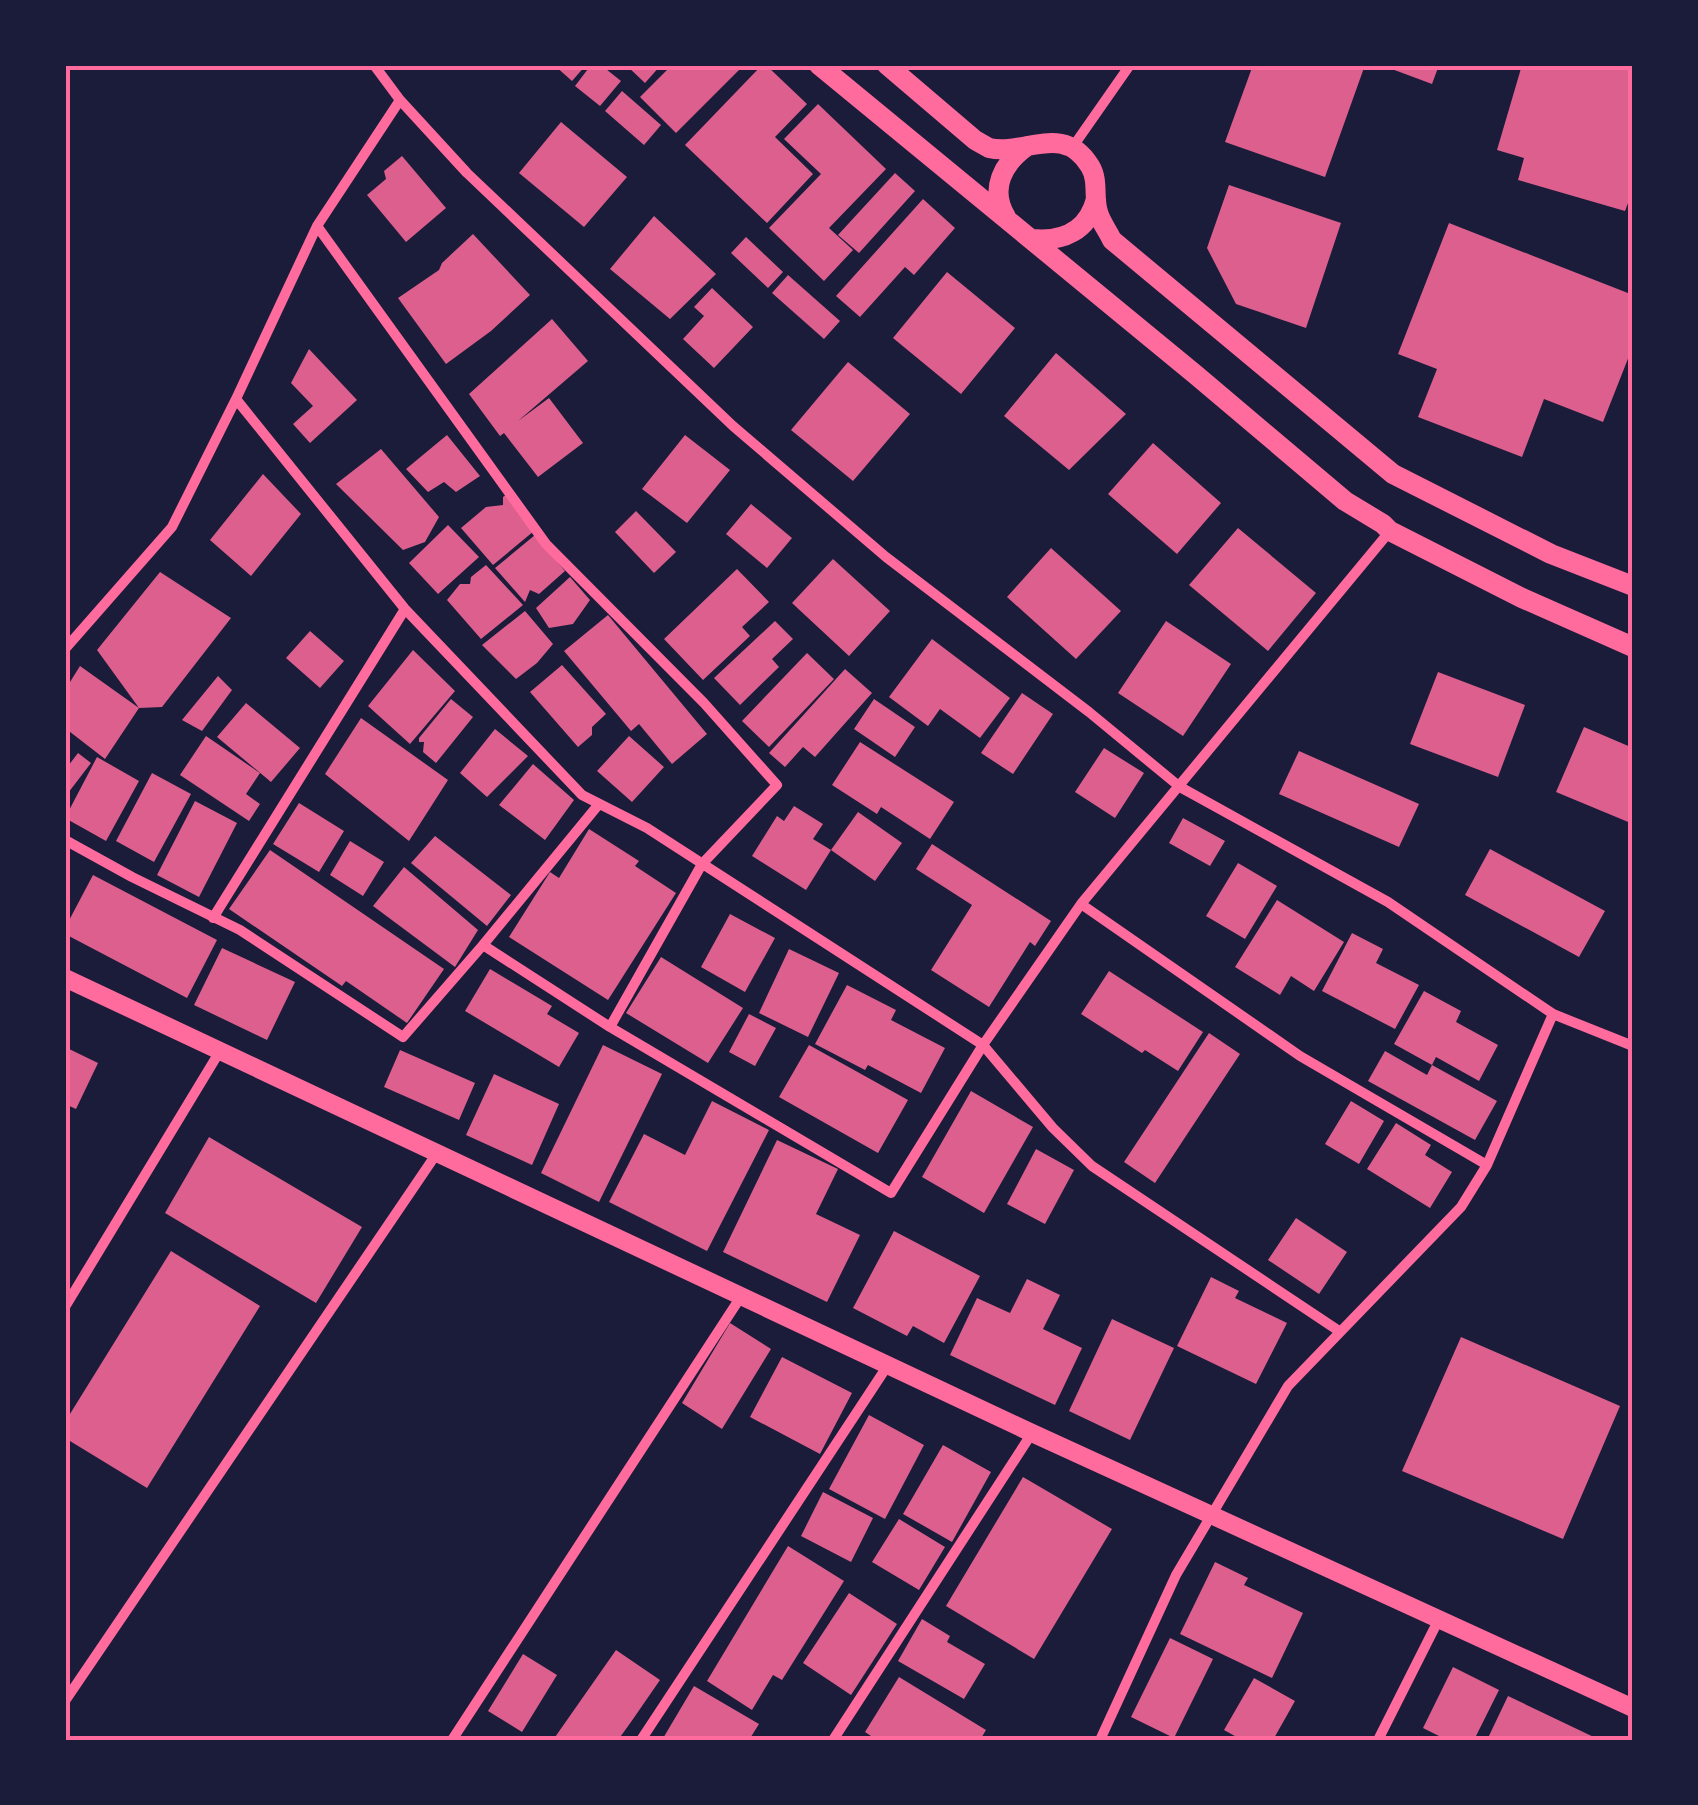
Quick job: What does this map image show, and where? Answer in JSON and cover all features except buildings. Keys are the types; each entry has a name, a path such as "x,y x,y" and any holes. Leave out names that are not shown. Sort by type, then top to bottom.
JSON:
{"main road":[{"path":"819,65 1345,501 1390,531 1522,598 1633,647"},
{"path":"887,65 988,148 1042,142 1072,148 1092,169 1098,212 1112,240 1393,474 1552,554 1633,586"},
{"path":"1010,223 998,195 999,180 1004,167 1027,146"},
{"path":"1032,240 1062,238 1074,232 1093,211 1097,197"}],"street":[{"path":"374,65 400,100 468,173 733,426 886,558 1180,787 1388,902 1553,1014 1633,1046"},
{"path":"1072,148 1130,65"},
{"path":"65,649 172,527 317,226 400,100"},
{"path":"317,226 546,544 704,703 776,785 702,864 610,1027"},
{"path":"236,399 404,609 582,795 647,828 983,1045 1053,1128 1092,1166 1340,1331"},
{"path":"483,945 610,1027 891,1193 983,1045 1081,904 1390,531"},
{"path":"213,918 404,609"},
{"path":"65,840 240,930 403,1037 600,804"},
{"path":"1081,904 1300,1056 1487,1165"},
{"path":"65,978 1032,1433 1633,1708"},
{"path":"1100,1740 1176,1575 1288,1386 1460,1207 1487,1165 1553,1014"},
{"path":"65,1307 220,1052"},
{"path":"65,1701 437,1153"},
{"path":"452,1740 742,1296"},
{"path":"641,1740 888,1365"},
{"path":"833,1740 1032,1433"},
{"path":"1378,1740 1439,1620"}]}
